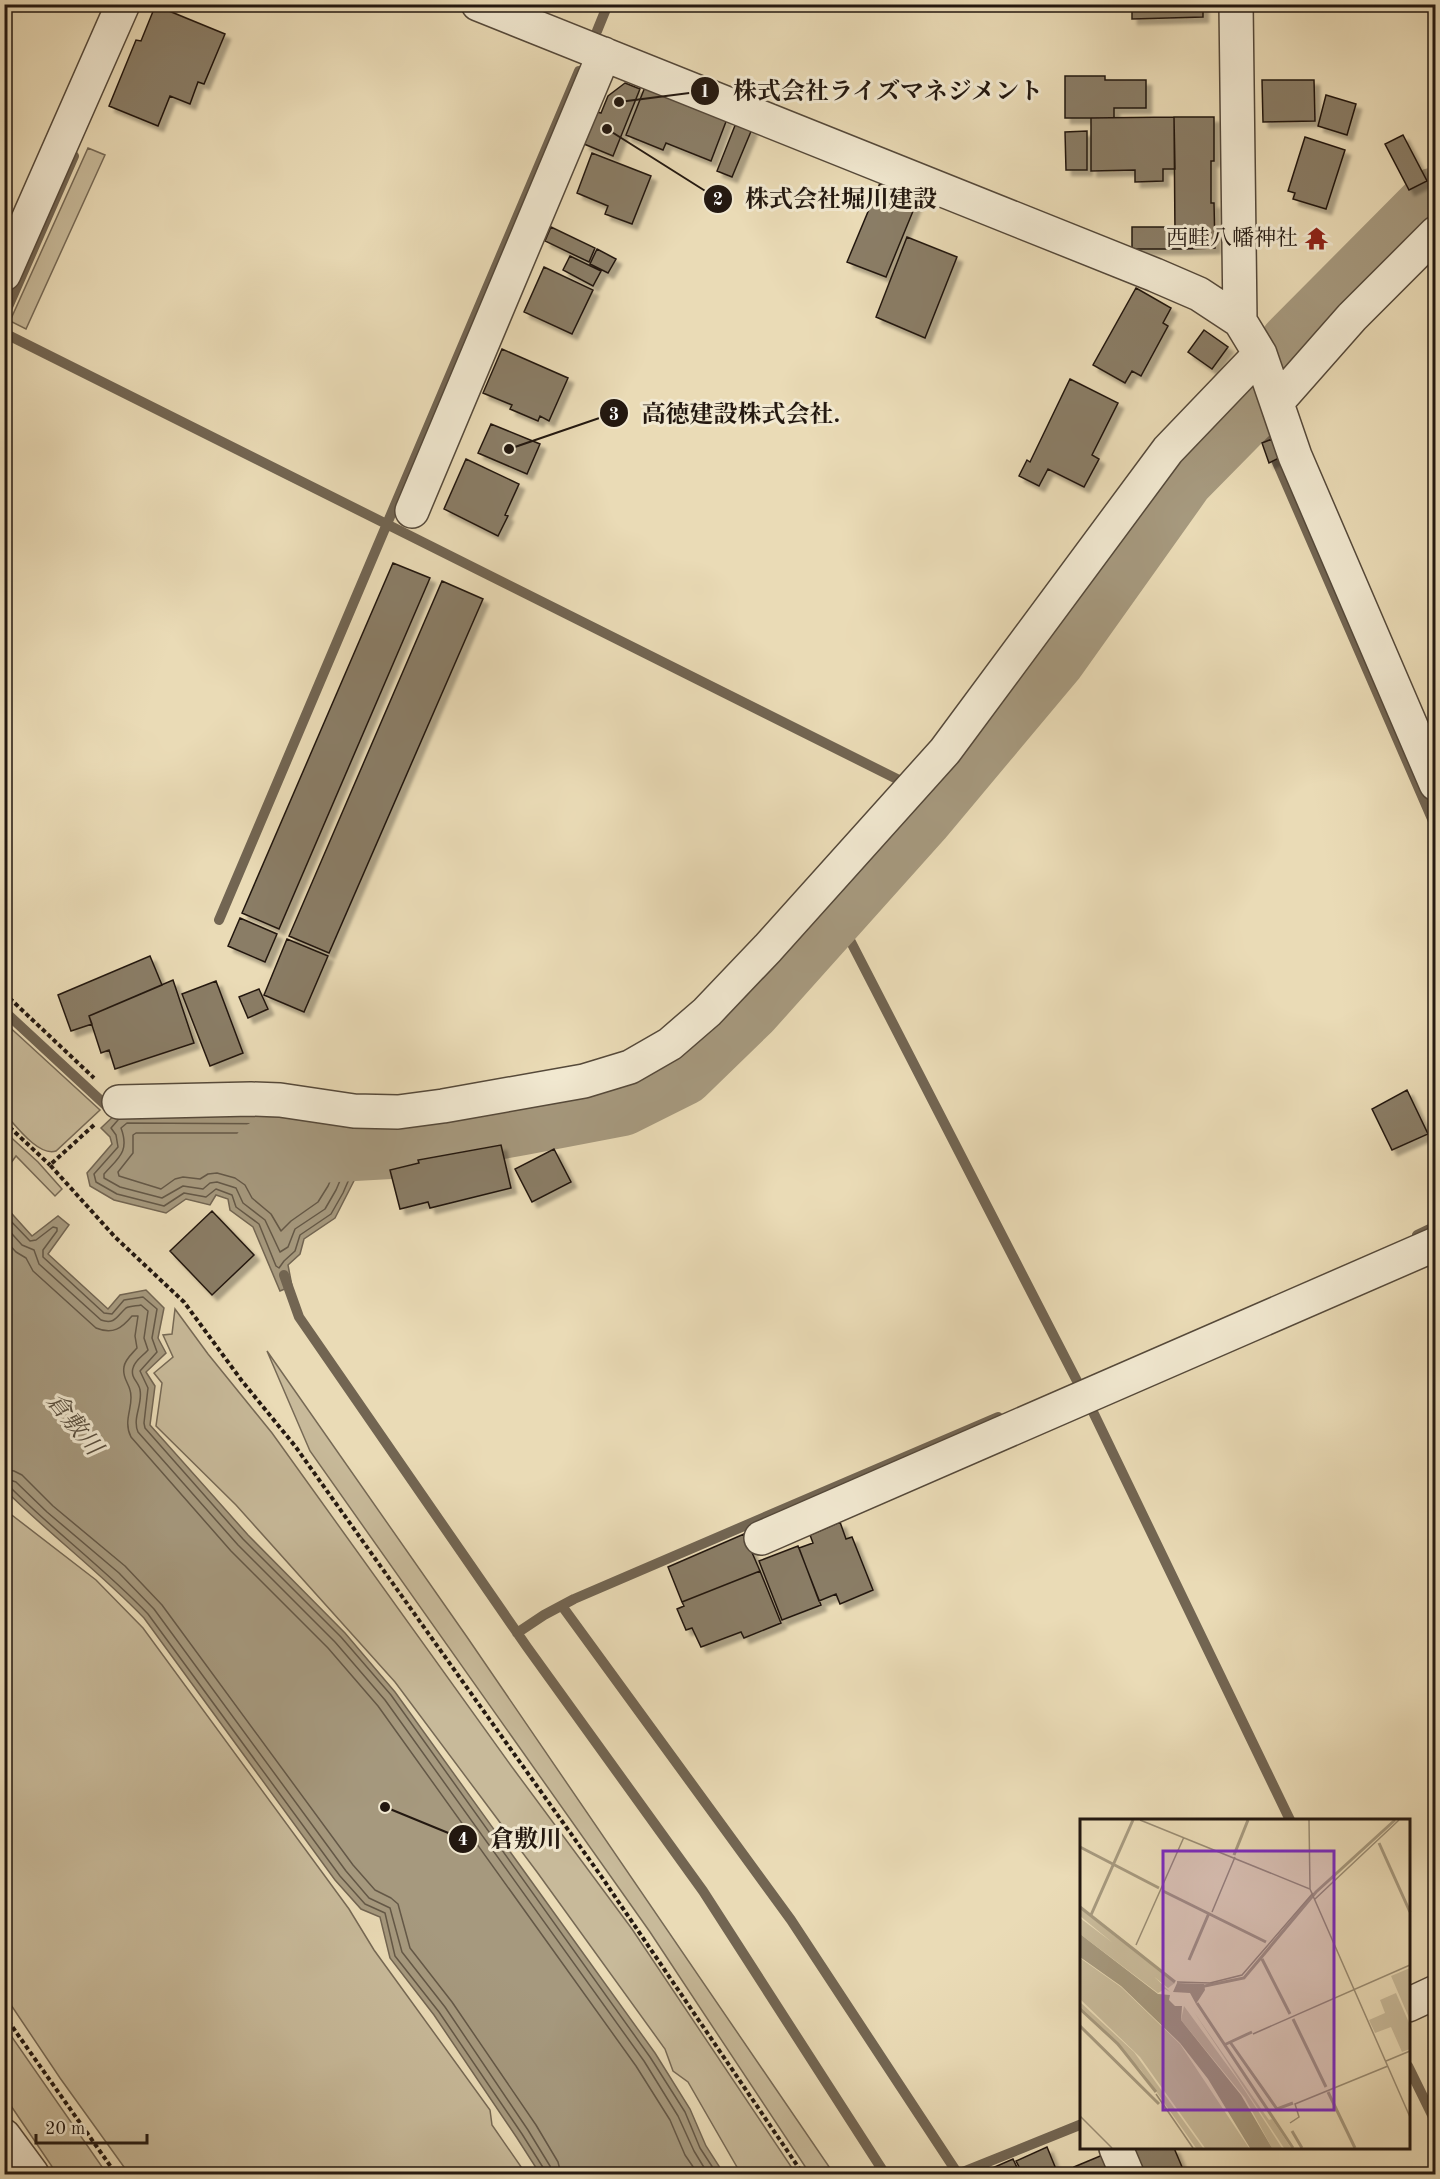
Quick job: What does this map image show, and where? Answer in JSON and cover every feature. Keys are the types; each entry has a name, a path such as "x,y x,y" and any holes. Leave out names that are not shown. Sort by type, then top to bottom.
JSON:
{"street":[{"path":"4,274 123,4"},
{"path":"478,4 1190,290 1240,321"},
{"path":"1236,4 1240,321 1268,378 1295,456 1436,784"},
{"path":"412,511 604,54"},
{"path":"109,1111 261,1099 354,1111 398,1112 584,1082 630,1067 670,1044 707,1012 768,948 945,751 1168,450 1352,317 1436,233"},
{"path":"761,1538 1436,1244"},
{"path":"1410,2004 1436,1992"},
{"path":"4,2136 32,2175"},
{"path":"1116,2149 1127,2175"}],"path":[{"path":"4,993 109,1111 50,1165"},
{"path":"4,1122 50,1165 115,1237 184,1302 242,1381 295,1446 601,1876 803,2175"},
{"path":"4,2015 116,2175"}],"shaded area":[{"path":"88,148 105,155 26,329 10,321"},
{"path":"4,1022 100,1110 56,1151 49,1152 35,1145 5,1114"},
{"path":"4,1131 38,1162 62,1189 55,1196 16,1156 5,1171"},
{"path":"175,1309 272,1433 512,1767 632,1929 796,2174 741,2174 688,2082 673,2071 665,2049 395,1682 236,1505 156,1426 162,1383 154,1373 173,1357 163,1335 172,1334"},
{"path":"267,1351 467,1637 834,2174 810,2174 650,1932 310,1451"},
{"path":"4,1509 96,1580 143,1628 349,1909 374,1950 490,2110 492,2125 526,2174 129,2174 5,1996"},
{"path":"5,2027 107,2174 57,2174 5,2097"}],"water":[{"path":"120,1110 349,1120 359,1171 335,1218 304,1239 300,1254 288,1265 292,1286 280,1291 253,1227 230,1210 228,1199 216,1195 210,1205 186,1199 166,1213 114,1200 90,1186 87,1173 112,1144 110,1137 101,1128"},
{"path":"4,1205 32,1236 58,1216 69,1225 48,1254 108,1309 120,1295 146,1290 164,1308 158,1338 166,1353 146,1372 155,1386 150,1425 248,1535 345,1633 395,1692 655,2053 690,2109 706,2146 724,2174 540,2174 434,2015 390,1958 380,1917 361,1909 335,1880 144,1618 5,1490"}],"building":[{"path":"156,4 172,4 169,11 225,34 204,84 198,82 190,104 170,96 158,126 109,106 136,40 141,41"},
{"path":"1132,4 1203,4 1203,17 1132,19"},
{"path":"1065,76 1105,76 1105,80 1146,80 1146,108 1114,108 1114,118 1065,118"},
{"path":"1262,80 1314,80 1315,121 1263,122"},
{"path":"625,83 640,89 613,156 584,144 597,112 601,113 608,96"},
{"path":"645,87 727,119 711,161 666,143 663,150 626,135"},
{"path":"1326,95 1356,104 1347,135 1318,126"},
{"path":"1174,117 1175,169 1163,169 1163,181 1135,182 1135,170 1091,171 1091,118"},
{"path":"1174,117 1214,117 1211,203 1214,203 1215,248 1184,249 1184,233 1175,233"},
{"path":"736,123 752,129 732,177 717,171"},
{"path":"1087,131 1087,170 1066,170 1065,132"},
{"path":"1403,135 1427,181 1409,190 1385,144"},
{"path":"1305,137 1345,150 1326,209 1293,199 1295,193 1288,191"},
{"path":"592,153 651,176 632,224 605,214 608,206 577,193"},
{"path":"880,183 918,199 886,277 847,262"},
{"path":"551,227 595,248 589,262 545,241"},
{"path":"1132,227 1175,227 1175,233 1184,233 1184,249 1132,249"},
{"path":"907,237 957,257 925,338 876,317"},
{"path":"597,249 616,259 608,273 590,264"},
{"path":"570,256 601,271 593,286 563,270"},
{"path":"544,267 593,290 572,334 524,312"},
{"path":"1136,288 1171,308 1163,323 1168,326 1141,376 1132,371 1125,383 1093,365"},
{"path":"1204,330 1228,347 1212,369 1188,352"},
{"path":"502,349 568,378 549,421 540,416 538,421 510,409 512,405 483,393"},
{"path":"1070,379 1118,403 1092,455 1099,459 1084,487 1048,469 1039,486 1019,476 1027,460 1030,462"},
{"path":"491,424 540,444 527,474 478,453"},
{"path":"1272,439 1279,458 1269,463 1262,443"},
{"path":"466,459 519,484 498,536 444,509"},
{"path":"393,563 430,578 279,929 242,913"},
{"path":"442,581 483,599 329,953 289,936"},
{"path":"1436,717 1436,739 1429,719"},
{"path":"240,918 277,934 265,962 228,946"},
{"path":"287,939 328,956 304,1012 264,995"},
{"path":"150,956 162,985 89,1016 92,1024 71,1031 58,995"},
{"path":"173,980 194,1043 115,1069 109,1050 101,1053 89,1016"},
{"path":"216,981 243,1053 210,1066 182,994"},
{"path":"259,989 268,1009 248,1018 239,997"},
{"path":"1407,1090 1428,1134 1392,1150 1372,1109"},
{"path":"501,1145 511,1188 430,1208 428,1202 400,1209 390,1170 419,1163 418,1160"},
{"path":"554,1149 571,1182 532,1202 515,1169"},
{"path":"212,1211 254,1255 212,1295 170,1251"},
{"path":"840,1522 846,1539 852,1537 873,1590 840,1604 836,1594 819,1601 799,1548 813,1543 810,1535"},
{"path":"744,1534 760,1571 682,1602 668,1567"},
{"path":"798,1546 821,1605 782,1620 759,1561"},
{"path":"760,1571 781,1623 744,1638 741,1632 701,1647 692,1628 686,1630 677,1609 684,1606 682,1602"},
{"path":"1047,2147 1058,2174 1023,2174 1016,2161"},
{"path":"1130,2149 1174,2149 1185,2174 1141,2174"},
{"path":"1105,2154 1114,2174 1077,2174 1074,2167"},
{"path":"1013,2159 1020,2174 981,2174 981,2173"}],"waterway":[{"path":"597,31 608,4"},
{"path":"219,920 579,71"},
{"path":"4,316 74,156"},
{"path":"264,1153 390,1146 523,1122 622,1103 682,1073 749,1008 920,817 1054,657 1182,477 1248,410 1292,345 1436,200"},
{"path":"4,333 935,798"},
{"path":"1248,410 1266,437 1436,828"},
{"path":"835,911 1094,1414 1290,1819"},
{"path":"4,1011 112,1111"},
{"path":"1417,1235 1436,1226"},
{"path":"284,1275 299,1317 527,1647 703,1891 885,2174"},
{"path":"517,1633 574,1599 998,1417"},
{"path":"562,1606 791,1920 958,2174"},
{"path":"1410,2070 1436,2123"},
{"path":"958,2174 1080,2125"},
{"path":"4,2170 8,2174"}],"place":[{"name":"株式会社ライズマネジメント","path":"619,102"},
{"name":"株式会社堀川建設","path":"607,129"},
{"name":"西畦八幡神社","path":"1316,239"},
{"name":"高徳建設株式会社.","path":"509,449"},
{"name":"倉敷川","path":"385,1807"}]}
